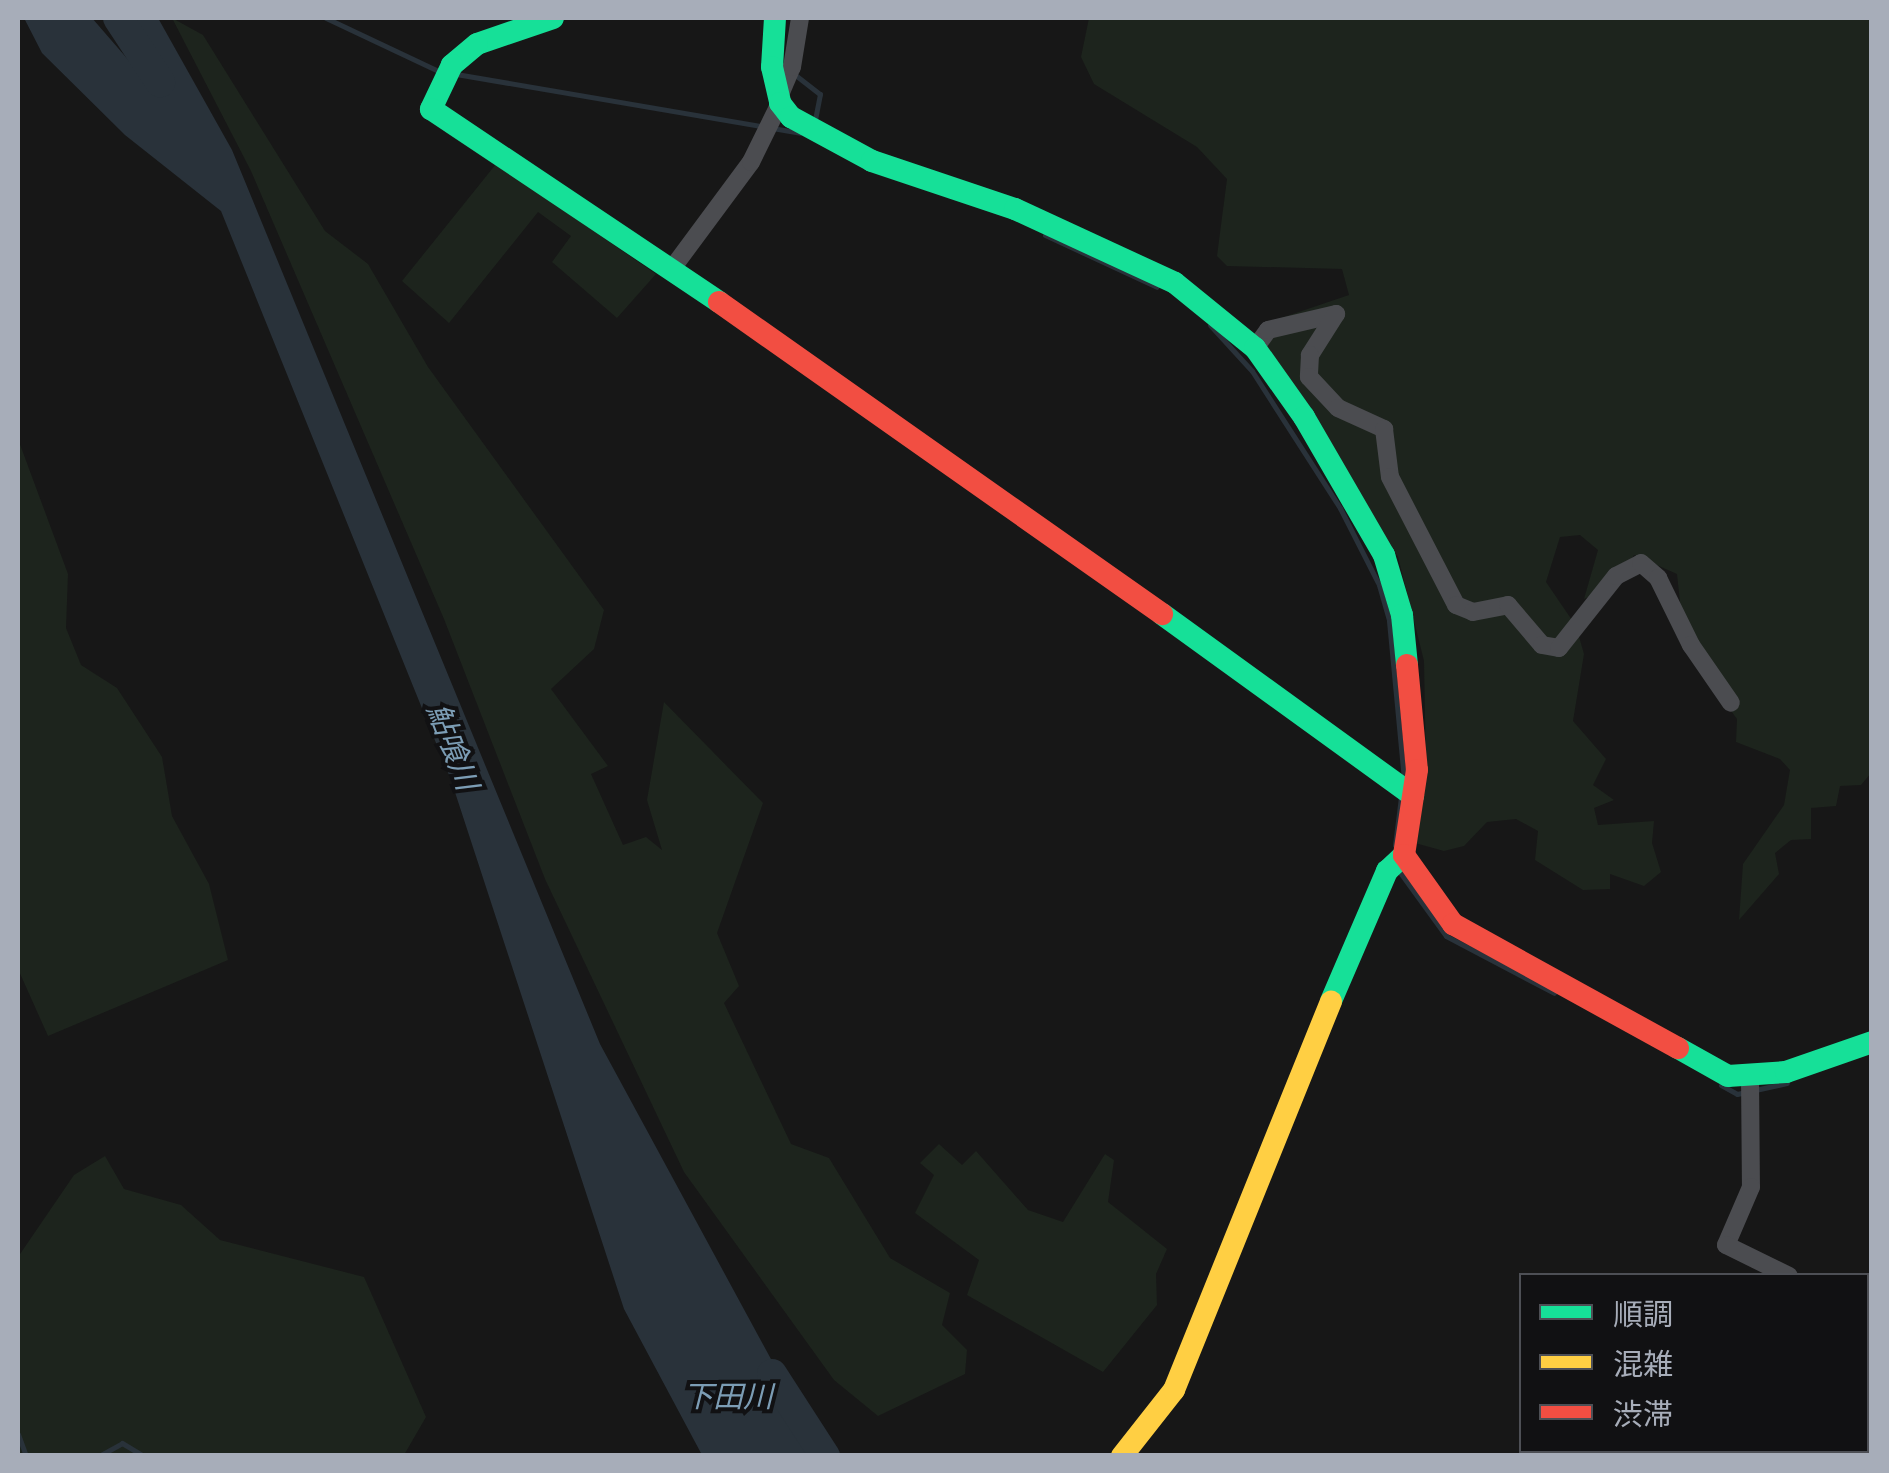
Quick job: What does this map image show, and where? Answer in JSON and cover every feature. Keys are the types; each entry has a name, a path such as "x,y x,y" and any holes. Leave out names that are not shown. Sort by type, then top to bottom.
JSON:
{"street":[{"path":"552,18 477,44 447,73 432,109 878,408 1405,794"},
{"path":"671,270 781,99 800,18"},
{"path":"770,19 781,99 811,127 872,161 1016,209 1161,276 1203,300 1255,348 1304,417 1384,555 1408,659 1417,770 1405,794 1399,858 1270,1139 1174,1390 1122,1456"},
{"path":"1255,348 1268,330 1336,314 1310,356 1309,377 1338,408 1384,429 1390,478 1456,605 1473,612 1508,605 1542,645 1559,648 1616,576 1641,563 1658,578 1690,644 1730,703"},
{"path":"1399,858 1431,901 1480,945 1605,1005 1750,1088"},
{"path":"1750,1088 1872,1042"},
{"path":"1750,1088 1751,1187 1726,1245 1782,1273"}],"shaded area":[{"path":"172,18 203,35 325,231 368,264 428,367 604,610 594,649 551,689 608,766 591,774 623,845 646,837 662,850 647,800 664,702 763,803 717,933 739,986 724,1003 791,1144 829,1158 890,1258 950,1293 942,1325 967,1350 965,1374 878,1416 834,1380 684,1172 545,879 444,619 251,171"},
{"path":"1089,18 1871,18 1871,773 1861,785 1840,786 1836,806 1811,808 1811,839 1791,840 1775,853 1779,874 1739,920 1743,864 1784,805 1790,770 1780,759 1736,742 1737,719 1685,648 1677,574 1634,555 1618,583 1584,599 1598,550 1580,535 1560,537 1546,582 1576,626 1584,654 1573,721 1606,759 1593,785 1614,800 1594,808 1598,825 1654,821 1652,843 1661,872 1644,886 1610,874 1610,889 1583,890 1535,860 1538,831 1516,819 1487,822 1464,846 1444,851 1415,843 1426,770 1424,661 1398,557 1262,348 1278,319 1349,295 1342,269 1227,266 1217,256 1227,179 1197,147 1094,84 1081,57"},
{"path":"496,164 656,274 617,318 552,262 571,236 538,212 449,323 402,281"},
{"path":"18,439 68,574 66,628 81,665 117,688 162,757 172,816 209,884 228,960 48,1036 18,969"},
{"path":"939,1144 962,1165 976,1151 1028,1210 1063,1222 1105,1154 1114,1160 1108,1202 1167,1249 1156,1274 1157,1305 1103,1372 967,1295 979,1260 915,1213 934,1175 920,1163"},
{"path":"105,1156 124,1189 181,1205 220,1240 364,1277 426,1417 404,1455 18,1455 18,1257 74,1175"}],"water":[{"name":"下田川","path":"24,18 92,18 137,70 132,18 158,18 232,150 600,1044 823,1455 702,1455 624,1309 451,780 221,211 125,135 42,53"}],"waterway":[{"name":"鮎喰川","path":"118,18 160,82"},
{"path":"326,18 440,72"},
{"path":"456,74 800,133"},
{"path":"794,74 820,94 815,120"},
{"path":"1045,235 1157,287"},
{"path":"1210,325 1252,371 1340,508 1379,585 1389,621 1404,781"},
{"path":"1395,845 1401,797"},
{"path":"1399,871 1446,936 1554,993"},
{"path":"1721,1085 1737,1094 1787,1083"},
{"name":"鮎喰川","path":"772,1374 825,1456"},
{"path":"18,1434 26,1456"},
{"path":"99,1456 122,1443 144,1456"},
{"path":"192,1456 214,1456"}],"traffic: fast":[{"path":"553,18 477,44 452,65 431,109 719,302"},
{"path":"775,18 772,67 780,103 791,117 872,161 1015,209 1175,283 1255,348 1304,417 1384,555 1402,615 1407,665"},
{"path":"1162,614 1413,796"},
{"path":"1331,1001 1387,871 1404,855"},
{"path":"1678,1048 1728,1076 1786,1072 1872,1042"}],"traffic: slow":[{"path":"1122,1456 1174,1390 1331,1001"}],"traffic: jam":[{"path":"719,302 1162,614"},
{"path":"1407,665 1417,770 1404,855 1453,924 1678,1048"}]}
